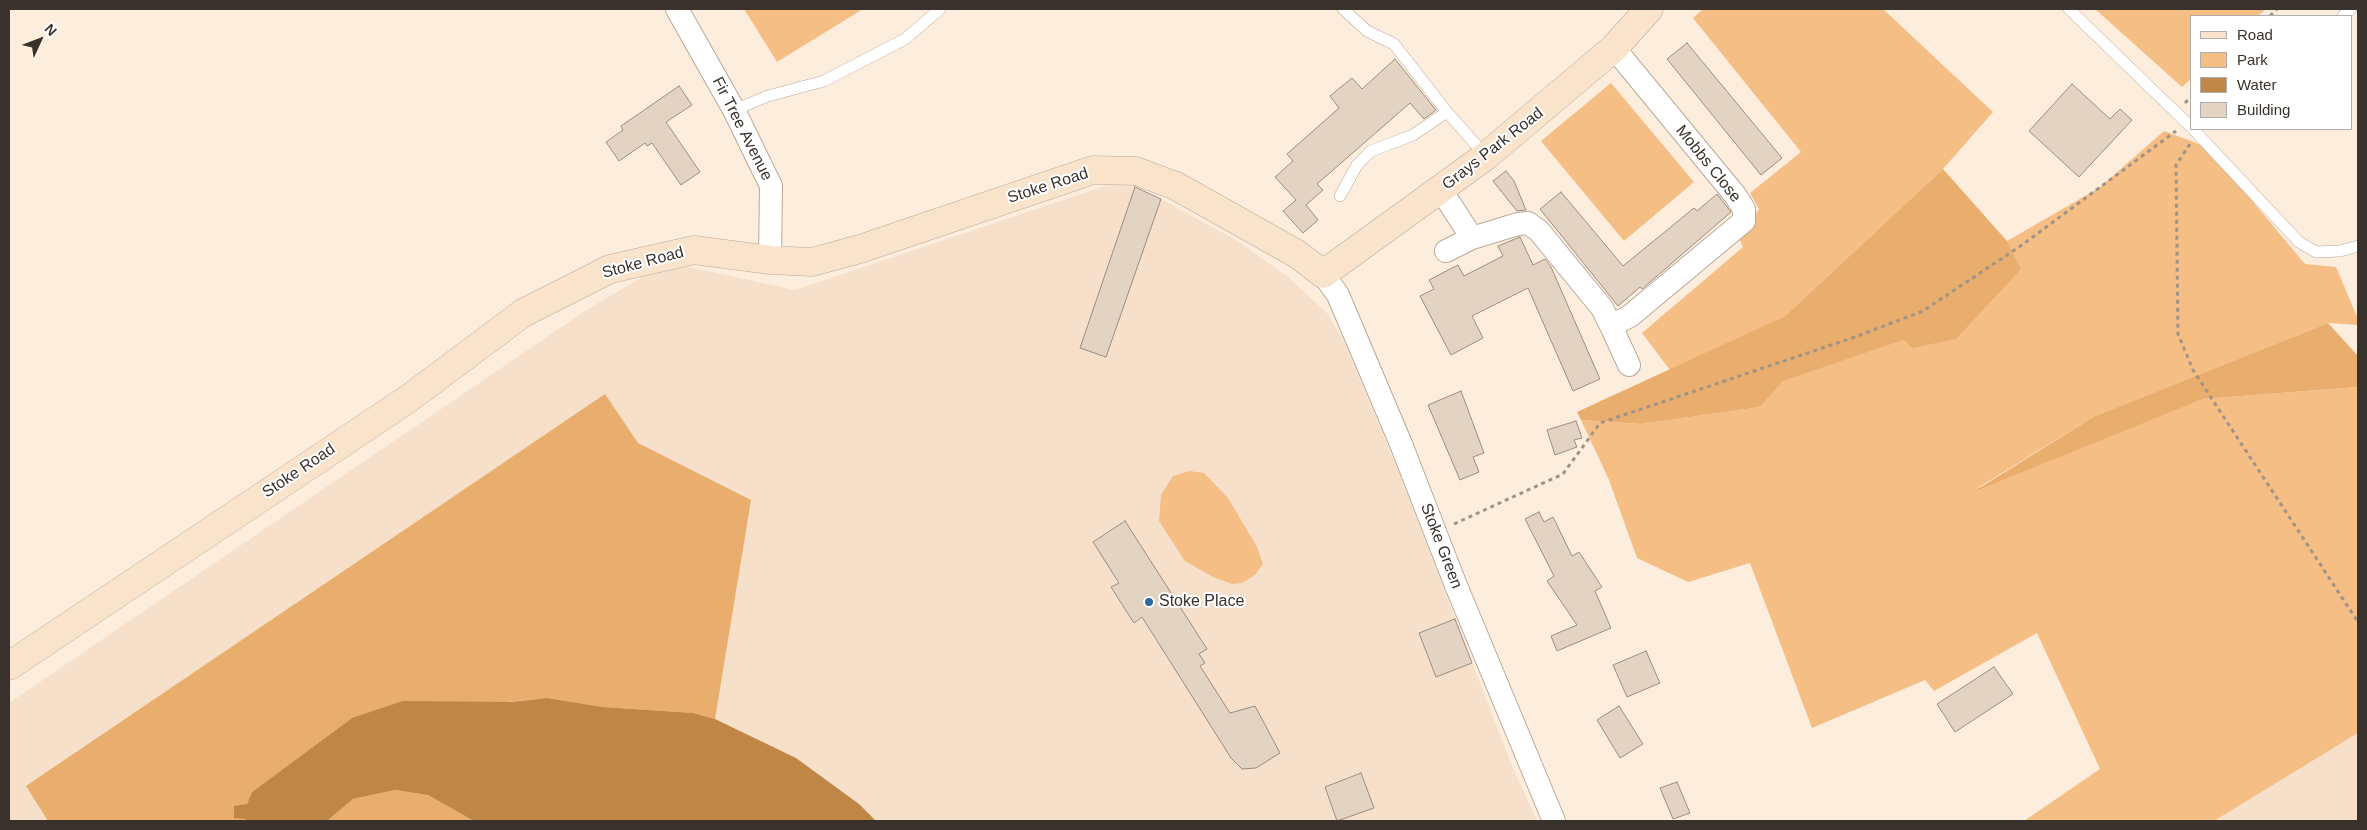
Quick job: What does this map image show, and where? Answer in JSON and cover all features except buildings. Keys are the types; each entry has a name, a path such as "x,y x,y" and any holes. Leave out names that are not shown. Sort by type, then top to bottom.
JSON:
{"main road":[{"name":"Grays Park Road","path":"1323,274 1486,156 1614,48 1649,9"},
{"name":"Stoke Road","path":"9,666 408,399 523,314 610,269 694,250 770,260 812,262 860,250 1094,170 1136,170 1176,186 1297,254 1323,274"}],"street":[{"name":"Fir Tree Avenue","path":"677,9 734,110 771,186 770,260"},
{"name":"Mobbs Close","path":"1611,326 1630,316 1744,221 1744,209 1735,194 1614,48"},
{"path":"1441,190 1472,238"},
{"path":"1446,251 1472,238 1518,224 1528,223 1539,231 1602,308 1628,365"},
{"name":"Stoke Green","path":"1323,274 1338,296 1402,444 1435,532 1554,821"}],"lane":[{"path":"734,110 768,96 824,81 904,39 940,9"},
{"path":"1343,9 1367,31 1394,44 1447,112 1486,156"},
{"path":"2069,9 2190,123"},
{"path":"1340,196 1357,166 1372,151 1413,135 1447,112"},
{"path":"2197,130 2300,242 2316,252 2340,251 2358,246"}],"path":[{"path":"1435,532 1563,474 1600,423 1855,337 1923,311 2192,130"},
{"path":"2194,130 2176,164 2178,334 2193,370 2358,622"}],"shaded area":[{"path":"1943,169 2007,241 2021,269 1956,339 1912,348 1904,340 1783,381 1760,407 1641,424 1581,420 1577,412 1785,316"},
{"path":"1124,184 1135,186 1161,199 1236,240 1288,277 1327,313 1342,338 1398,470 1510,761 1537,821 9,821 9,703 585,311 654,270 689,267 795,290 1108,185"},
{"path":"2328,323 2358,356 2358,387 2203,399 1973,492 2095,416"},
{"path":"605,394 638,443 751,500 715,719 693,713 603,707 547,698 352,718 252,792 247,804 246,821 48,821 26,786"},
{"path":"2358,733 2358,821 2214,821"},
{"path":"395,790 428,795 474,821 327,821 353,799"}],"green space":[{"path":"744,9 863,9 777,62"},
{"path":"1703,9 1883,9 1993,112 1943,169 1785,316 1670,370 1642,333 1743,247 1739,238 1759,209 1750,193 1801,152 1693,18"},
{"path":"2095,9 2266,9 2259,15 2190,15 2190,80 2182,87"},
{"path":"1611,83 1694,182 1624,241 1541,141"},
{"path":"2164,131 2207,147 2305,264 2336,267 2358,319 2358,325 2328,323 2095,416 1976,489 2203,399 2358,387 2358,733 2214,821 2024,821 2100,769 2037,633 1934,691 1925,680 1812,728 1750,563 1688,582 1637,558 1609,480 1581,420 1641,424 1760,407 1782,381 1904,340 2021,270 2007,241 2099,188"},
{"path":"1189,471 1204,473 1228,498 1257,547 1263,564 1255,575 1242,583 1232,584 1213,577 1185,561 1159,521 1161,495 1173,476"}],"water":[{"path":"547,698 603,707 693,713 715,719 796,758 859,804 876,821 474,821 428,795 395,790 353,799 327,821 246,821 245,819 234,818 234,806 247,804 252,792 352,718 403,701 511,702"}],"place":[{"name":"Stoke Place","path":"1149,602"}]}
